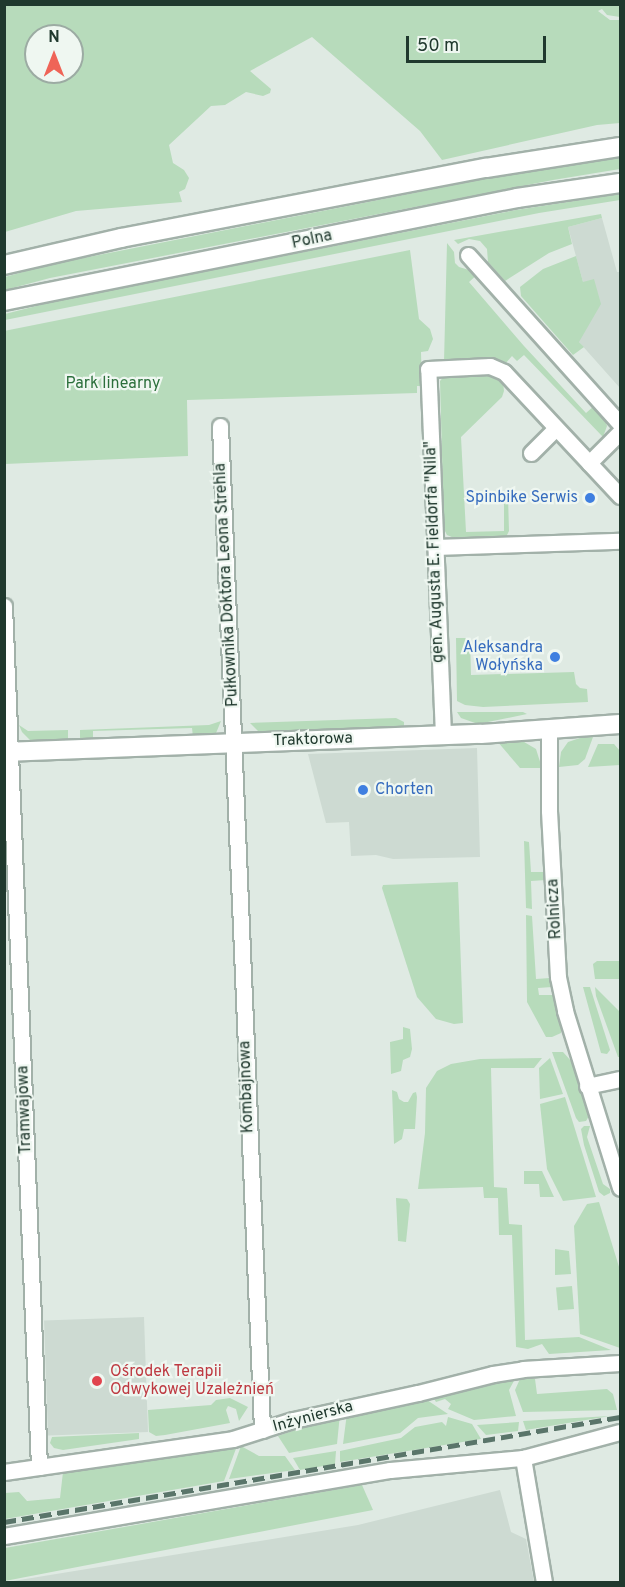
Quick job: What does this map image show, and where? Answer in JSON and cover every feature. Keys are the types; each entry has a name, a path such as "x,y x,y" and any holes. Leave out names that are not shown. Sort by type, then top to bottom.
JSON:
{"street":[{"path":"4,264 121,238 497,165 621,147"},
{"name":"Polna","path":"4,301 517,198 621,183"},
{"path":"468,255 621,424"},
{"name":"gen. Augusta E. Fieldorfa \"Nila\"","path":"443,735 428,369 481,366 497,369 516,384 556,428"},
{"name":"Pułkownika Doktora Leona Strehla","path":"220,426 233,744"},
{"path":"531,453 556,428 621,496"},
{"path":"589,463 621,432"},
{"path":"435,547 621,541"},
{"name":"Tramwajowa","path":"4,606 8,752 39,1467"},
{"name":"Traktorowa","path":"8,752 443,735 621,724"},
{"name":"Rolnicza","path":"549,729 549,812 558,976 565,1011 587,1086 621,1188"},
{"name":"Kombajnowa","path":"233,744 262,1430"},
{"path":"587,1086 621,1079"},
{"name":"Inżynierska","path":"4,1472 233,1439 293,1420 493,1374 523,1369 621,1364"},
{"path":"4,1536 390,1470 523,1458 621,1432"},
{"path":"523,1458 544,1582"}],"shaded area":[{"path":"602,218 617,272 620,272 620,388 579,342 583,282 568,227"},
{"path":"477,748 480,857 393,859 376,855 351,856 349,822 326,823 308,754"},
{"name":"Ośrodek Terapii Odwykowej Uzależnień","path":"144,1317 148,1432 48,1435 44,1320"},
{"path":"500,1490 511,1532 526,1539 534,1582 7,1582 358,1525"}],"green space":[{"path":"4,5 620,5 620,17 607,15 602,9 598,11 610,20 620,20 620,123 597,125 442,160 420,131 312,37 250,71 271,89 270,93 263,96 246,92 225,105 211,106 169,145 173,163 184,170 189,178 185,189 179,192 182,202 76,211 5,232"},
{"path":"620,158 620,169 50,278 5,290 5,277 48,265 500,176"},
{"path":"620,194 620,200 539,213 5,320 5,314 52,302 516,210"},
{"path":"601,214 602,218 568,227 572,244 549,253 505,281 488,262 487,249 480,241 469,239 458,244 454,240"},
{"path":"447,243 454,252 455,263 459,267 479,273 469,282 524,346 586,413 594,406 603,413 607,426 603,437 524,355 517,361 512,356 505,364 488,358 444,362"},
{"name":"Park linearny","path":"410,250 419,319 430,329 433,339 428,351 421,352 422,386 417,386 417,393 187,400 188,456 5,464 4,331"},
{"path":"576,256 583,282 594,279 601,304 579,342 584,347 573,355 521,296 520,287 543,269"},
{"path":"486,373 503,382 504,391 502,397 461,437 466,532 504,531 504,502 501,497 508,496 509,531 506,537 459,540 447,535 444,529 440,381 445,375"},
{"path":"456,638 470,638 471,675 574,672 576,684 580,688 587,689 588,702 483,707 465,705 457,701"},
{"path":"457,712 523,712 527,714 478,724 461,718"},
{"path":"396,718 404,722 404,729 262,735 250,723"},
{"path":"221,721 214,738 193,737 192,728 93,731 93,742 80,742 80,730 209,725"},
{"path":"19,725 28,731 68,730 68,742 31,741"},
{"path":"593,737 585,759 578,765 559,767 561,752 568,742"},
{"path":"519,739 536,749 542,768 520,768 497,741"},
{"path":"598,744 614,744 620,751 620,765 588,767"},
{"path":"524,841 529,842 531,872 546,872 546,880 531,881 532,909 526,908"},
{"path":"458,882 463,1023 454,1024 436,1019 417,997 382,888 383,885"},
{"path":"526,915 532,916 536,979 550,978 552,987 538,988 539,995 554,995 561,1033 552,1037 546,1037 527,1002"},
{"path":"597,961 620,961 620,979 595,979 593,964"},
{"path":"583,987 590,987 610,1050 607,1054 601,1053"},
{"path":"595,987 620,1012 620,1057 618,1057 596,996"},
{"path":"403,1027 410,1029 412,1049 410,1057 403,1060 401,1071 391,1074 390,1042 403,1039"},
{"path":"552,1052 563,1052 572,1062 589,1116 586,1121 579,1122 576,1118"},
{"path":"542,1058 534,1068 491,1068 494,1187 507,1188 509,1224 522,1225 525,1340 579,1337 611,1350 549,1354 542,1344 528,1349 516,1347 512,1235 499,1235 498,1198 484,1198 483,1187 418,1189 425,1133 426,1088 437,1071 451,1064 480,1059"},
{"path":"550,1058 563,1094 540,1099 539,1068"},
{"path":"392,1090 397,1092 399,1099 404,1102 408,1102 413,1093 416,1092 417,1097 415,1129 404,1129 402,1139 394,1144"},
{"path":"565,1097 596,1197 563,1201 547,1169 540,1104"},
{"path":"584,1126 590,1126 587,1137 603,1184 610,1189 610,1193 604,1196 599,1192 584,1145 581,1129"},
{"path":"524,1171 542,1171 554,1197 540,1197 539,1184 524,1184"},
{"path":"396,1198 407,1199 410,1204 406,1242 398,1241"},
{"path":"599,1202 620,1270 620,1348 580,1334 574,1226 587,1204"},
{"path":"555,1249 569,1251 571,1274 555,1275"},
{"path":"572,1286 574,1309 558,1310 556,1287"},
{"path":"515,1379 509,1390 516,1416 474,1420 448,1409 451,1404 445,1399 436,1402 433,1397 493,1382"},
{"path":"520,1379 535,1379 537,1394 607,1389 613,1394 617,1410 523,1412 515,1390"},
{"path":"230,1398 248,1407 239,1421 236,1409 228,1406 226,1410 230,1423 156,1436 149,1432 148,1410 211,1405 216,1400"},
{"path":"427,1400 448,1414 418,1418 400,1433 343,1444 347,1413"},
{"path":"340,1414 337,1444 289,1453 278,1436"},
{"path":"610,1416 526,1430 523,1421"},
{"path":"448,1417 472,1424 481,1439 340,1462 340,1451 401,1438 415,1427 442,1422 446,1426"},
{"path":"519,1422 518,1431 486,1435 477,1425"},
{"path":"139,1433 139,1439 63,1450 54,1448 50,1443 52,1437"},
{"path":"237,1446 224,1481 5,1519 5,1493 19,1492 27,1501 60,1498 63,1472"},
{"path":"241,1446 259,1456 285,1456 295,1470 229,1479"},
{"path":"336,1451 335,1464 300,1470 293,1458"},
{"path":"362,1485 373,1510 5,1581 5,1548"}],"railway":[{"path":"4,1522 620,1417"}],"place":[{"name":"Spinbike Serwis","path":"590,498"},
{"name":"Aleksandra Wołyńska","path":"555,657"},
{"name":"Chorten","path":"363,790"},
{"name":"Ośrodek Terapii Odwykowej Uzależnień","path":"97,1381"}]}
